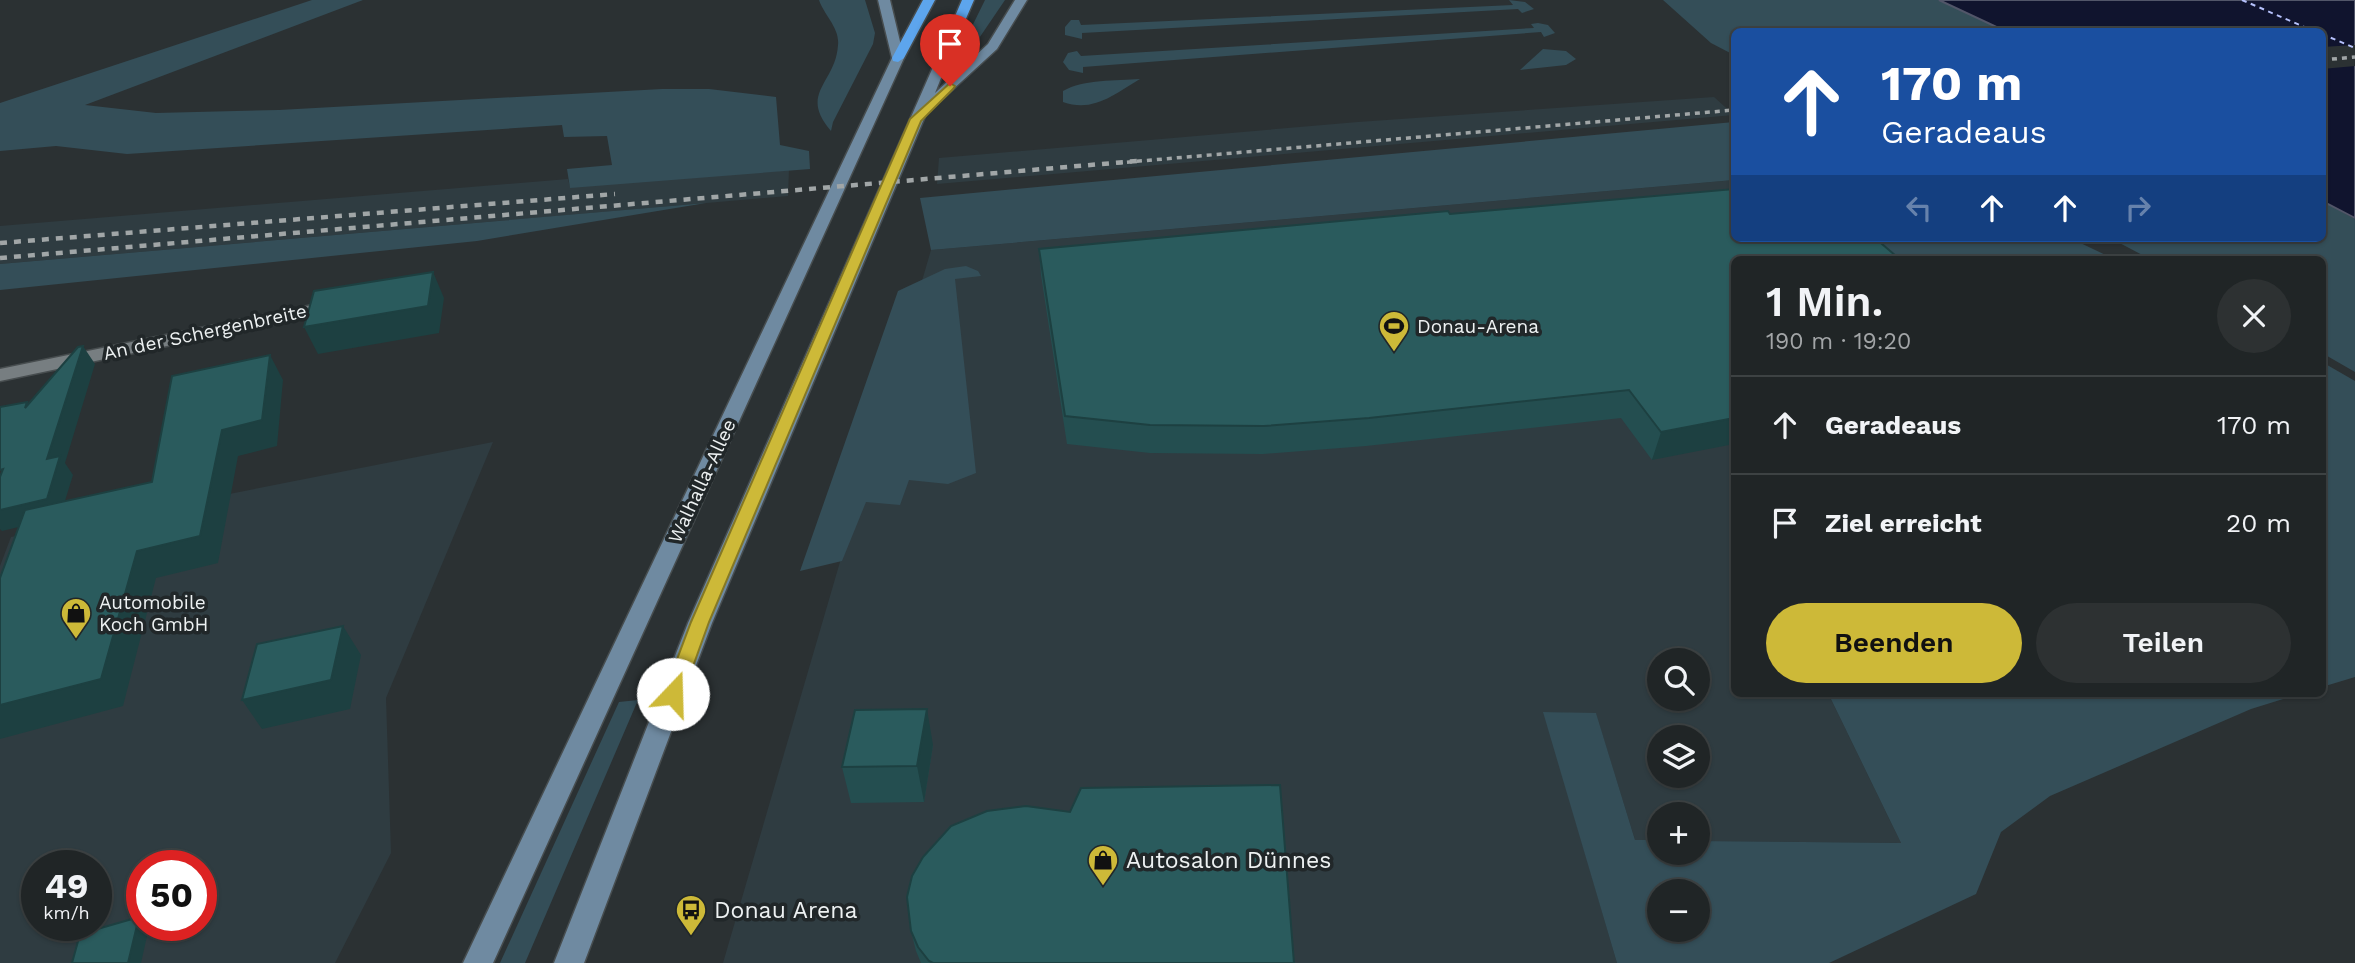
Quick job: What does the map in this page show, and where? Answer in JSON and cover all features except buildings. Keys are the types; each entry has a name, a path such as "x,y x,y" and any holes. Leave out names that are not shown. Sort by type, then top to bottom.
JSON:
{"highway":[{"name":"Walhalla-Allee","path":"898,58 929,0"},
{"path":"943,58 968,0"}],"main road":[{"path":"884,0 898,58"},
{"path":"916,119 993,46 1021,0"},
{"name":"Walhalla-Allee","path":"478,963 898,58"},
{"path":"569,963 700,622 943,58"}],"street":[{"name":"An der Schergenbreite","path":"0,375 358,300"}],"shaded area":[{"path":"312,0 363,0 85,105 156,113 279,110 662,89 709,89 776,97 780,145 809,151 810,169 570,188 567,169 612,165 607,136 564,137 562,125 127,154 56,146 0,151 0,103"},
{"path":"819,0 865,0 875,33 873,44 833,122 831,131 822,118 818,97 836,58 838,39"},
{"path":"985,0 1005,0 967,56 953,65"},
{"path":"1509,0 1525,2 1534,9 1522,13 1518,9 1082,33 1082,39 1065,35 1065,27 1071,20 1079,20 1081,25 1513,5"},
{"path":"1663,0 1939,0 1999,28 1731,28 1731,53 1711,43"},
{"path":"1531,24 1548,25 1555,33 1544,37 1541,32 1083,67 1083,73 1069,70 1063,62 1068,53 1077,51 1081,56 1534,28"},
{"path":"1543,49 1566,51 1576,59 1566,65 1520,70"},
{"path":"1140,79 1094,104 1074,105 1063,102 1063,91 1081,84"},
{"path":"1714,97 1731,112 1731,115 937,184 939,158 1358,122"},
{"path":"1731,122 1731,180 931,250 920,198"},
{"path":"789,170 788,196 0,264 0,226 568,179 570,187"},
{"path":"1731,180 1731,242 1734,242 1734,256 1731,256 1731,697 1830,697 1901,843 1710,841 1710,802 1647,802 1647,840 1635,840 1596,714 1544,712 1617,963 723,963 931,250"},
{"path":"706,203 477,241 0,290 0,264"},
{"path":"2326,203 2355,219 2355,372 2326,355 2326,256 2144,256 2118,242 2326,242"},
{"path":"1868,242 2078,242 2108,256 1884,256"},
{"path":"966,266 978,271 981,276 955,279 976,473 948,484 909,480 900,505 866,502 842,561 800,571 898,291 945,269"},
{"path":"2326,364 2355,381 2355,677 2326,686"},
{"path":"493,442 386,698 391,853 335,963 0,963 0,566 11,537"},
{"path":"1830,697 2290,697 2251,709 2050,796 2001,832 1976,894 1829,963 1617,963 1543,712 1596,713 1635,840 1647,840 1647,865 1710,865 1710,841 1901,843"},
{"path":"638,700 525,963 500,963 619,702"}],"water":[{"path":"1939,0 2355,0 2355,218 2326,203 2326,28 1999,28"}],"pier":[{"path":"2355,45 2355,66 2326,69 2326,47"}],"ferry route":[{"path":"2242,0 2307,28"},
{"path":"2326,36 2355,48"}],"railway":[{"path":"2326,60 2355,57"},
{"path":"1117,163 1731,110"},
{"path":"0,258 1137,161"},
{"path":"0,243 615,194"}],"place":[{"name":"Donau-Arena","path":"1394,353"},
{"name":"Automobile Koch GmbH","path":"76,640"},
{"name":"Autosalon Dünnes","path":"1103,887"},
{"name":"Donau Arena","path":"691,937"}],"route":[{"path":"673,694 700,622 916,119 950,86"}]}
